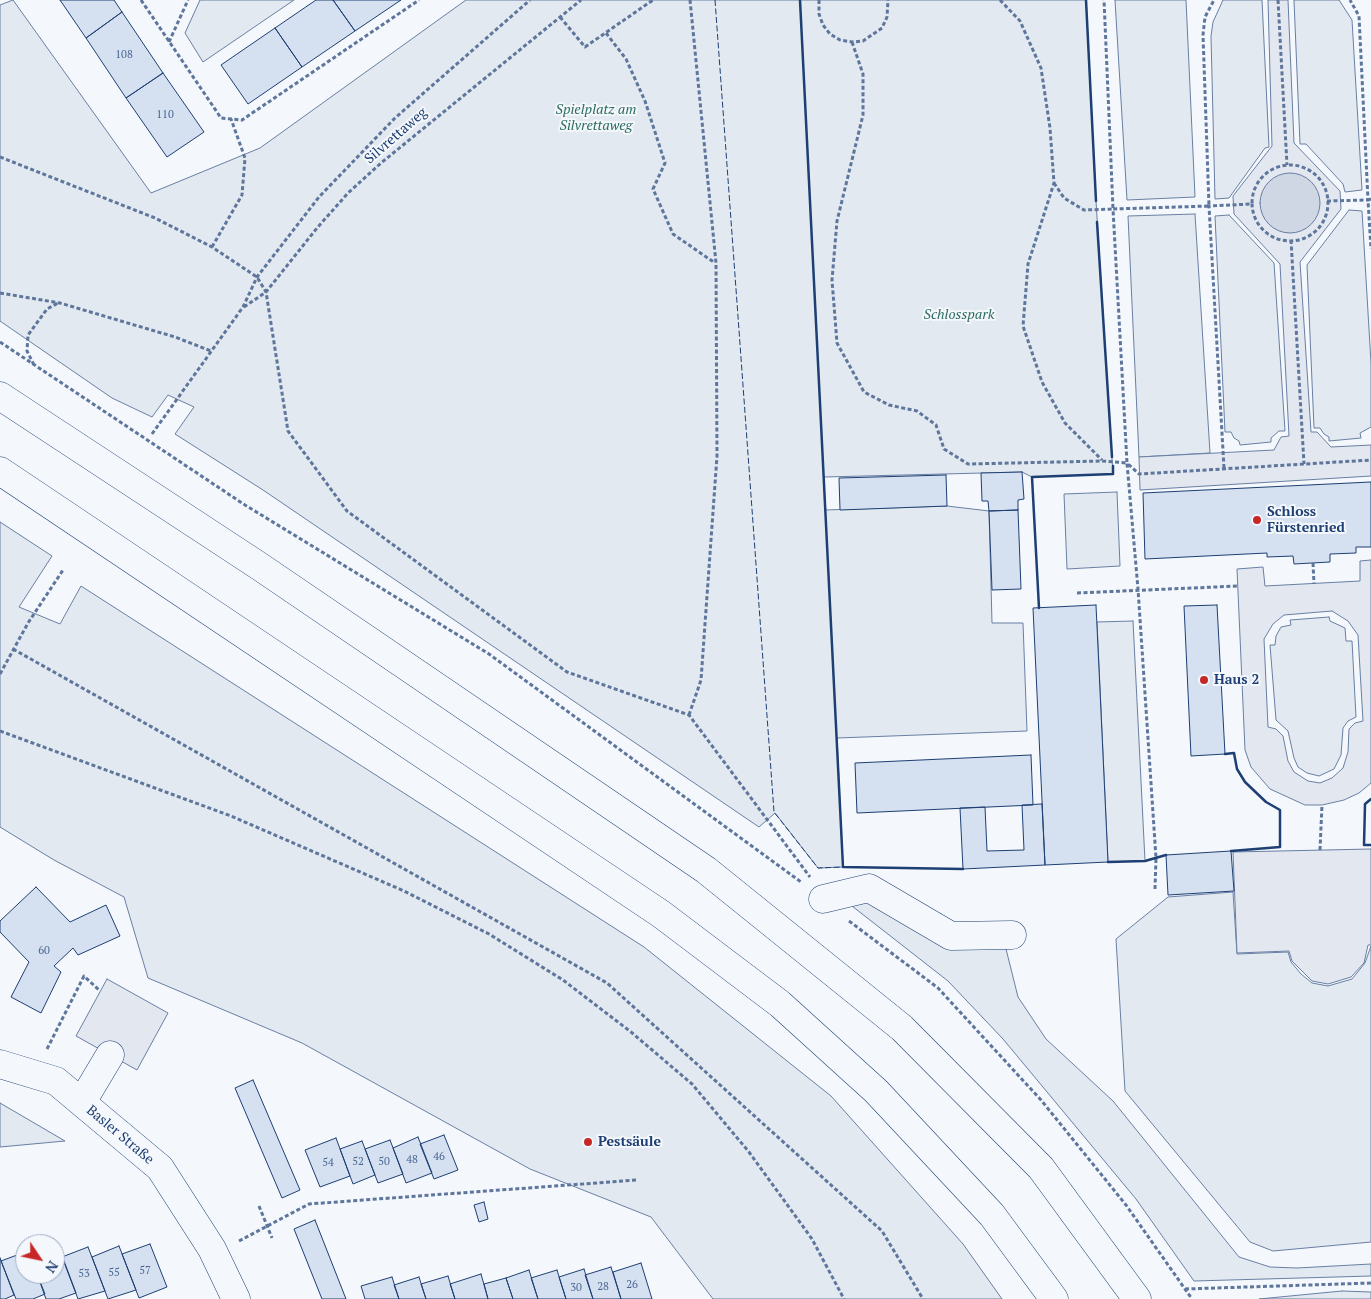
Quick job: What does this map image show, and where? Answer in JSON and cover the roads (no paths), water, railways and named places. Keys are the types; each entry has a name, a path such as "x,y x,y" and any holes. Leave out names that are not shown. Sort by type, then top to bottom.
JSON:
{"main road":[{"path":"0,396 259,566 706,870 902,1028 1041,1168 1137,1299"},
{"path":"0,471 661,914 780,1004 876,1091 985,1208 1054,1299"},
{"path":"823,899 869,888 951,936 1012,935"},
{"path":"82,1102 110,1055"},
{"name":"Basler Straße","path":"0,1064 56,1081 160,1168 215,1256 236,1299"}],"place":[{"name":"Schloss Fürstenried","path":"1257,520"},
{"name":"Haus 2","path":"1204,680"},
{"name":"Pestsäule","path":"588,1142"}],"park label":[{"name":"Spielplatz am Silvrettaweg","path":"596,118"},
{"name":"Schlosspark","path":"959,315"}]}
